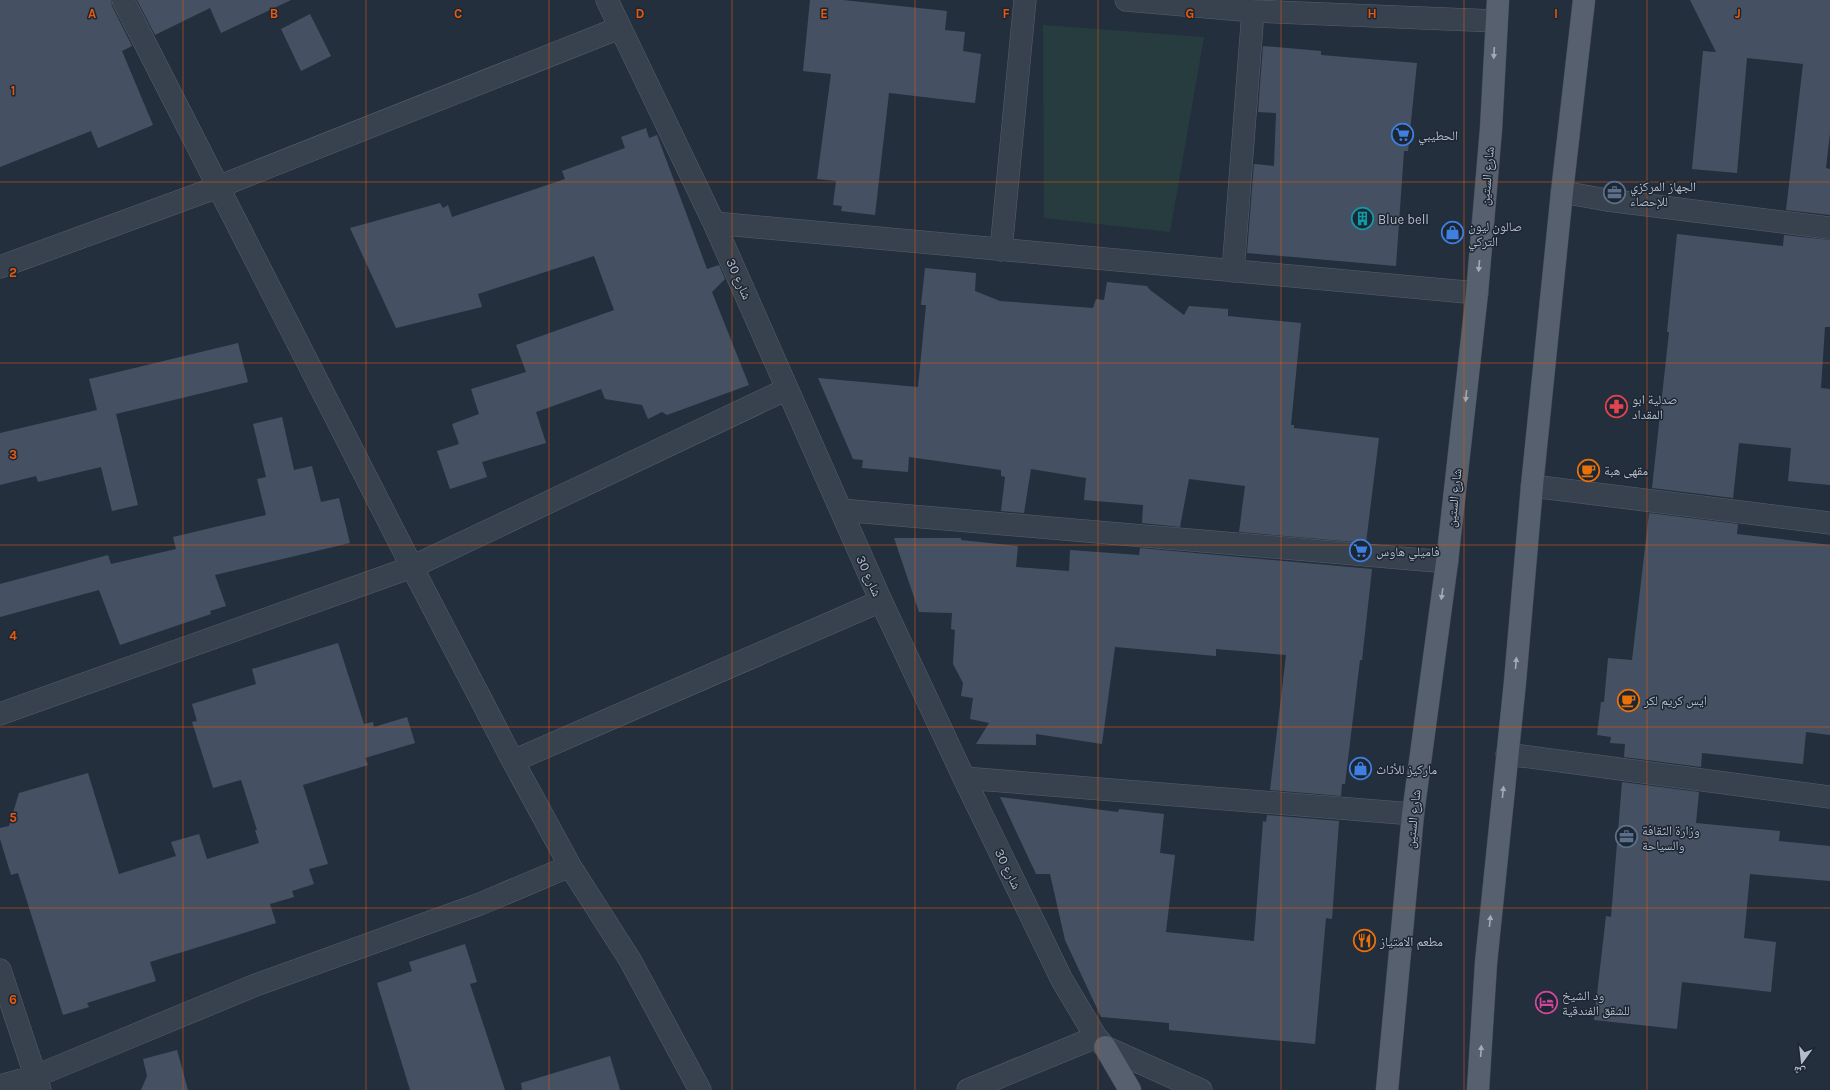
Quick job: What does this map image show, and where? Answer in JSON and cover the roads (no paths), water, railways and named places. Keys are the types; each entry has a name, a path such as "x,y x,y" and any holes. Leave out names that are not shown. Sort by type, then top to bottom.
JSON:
{"main road":[{"path":"1478,1090 1486,963 1532,486 1562,192 1584,0"},
{"name":"شارع الستين","path":"1390,1090 1413,814 1447,562 1477,293 1491,129 1497,10"},
{"path":"1101,1042 1130,1090"}],"street":[{"path":"123,0 412,567 513,761 570,866 630,960 700,1090"},
{"name":"شارع 30","path":"607,0 714,223 881,601 964,778 1062,980 1101,1042"},
{"path":"1001,250 1025,0"},
{"path":"1126,0 1254,11 1497,10"},
{"path":"1234,271 1254,11"},
{"path":"0,267 218,187 620,28"},
{"path":"1562,192 1607,200 1830,228"},
{"path":"714,223 1477,293"},
{"path":"0,714 412,567 787,389"},
{"path":"1532,486 1830,523"},
{"path":"841,510 1447,562"},
{"path":"513,761 881,601"},
{"path":"1507,754 1830,797"},
{"path":"964,778 1413,814"},
{"path":"0,1086 38,1083 253,986 480,904 570,866"},
{"path":"0,970 38,1083"},
{"path":"968,1090 1101,1042 1201,1090"}],"place":[{"name":"الحطيبي","path":"1402,135"},
{"name":"الجهاز المركزي للإحصاء","path":"1614,193"},
{"name":"Blue bell","path":"1363,219"},
{"name":"صالون ليون التركي","path":"1452,233"},
{"name":"صدلية ابو المقداد","path":"1616,406"},
{"name":"مقهى هبة","path":"1589,470"},
{"name":"فاميلي هاوس","path":"1360,551"},
{"name":"ايس كريم لكر","path":"1629,700"},
{"name":"ماركيز للأثاث","path":"1361,769"},
{"name":"وزارة الثقافة والسياحة","path":"1627,837"},
{"name":"مطعم الامتياز","path":"1364,941"},
{"name":"ود الشيخ للشقق الفندقية","path":"1546,1002"}]}
